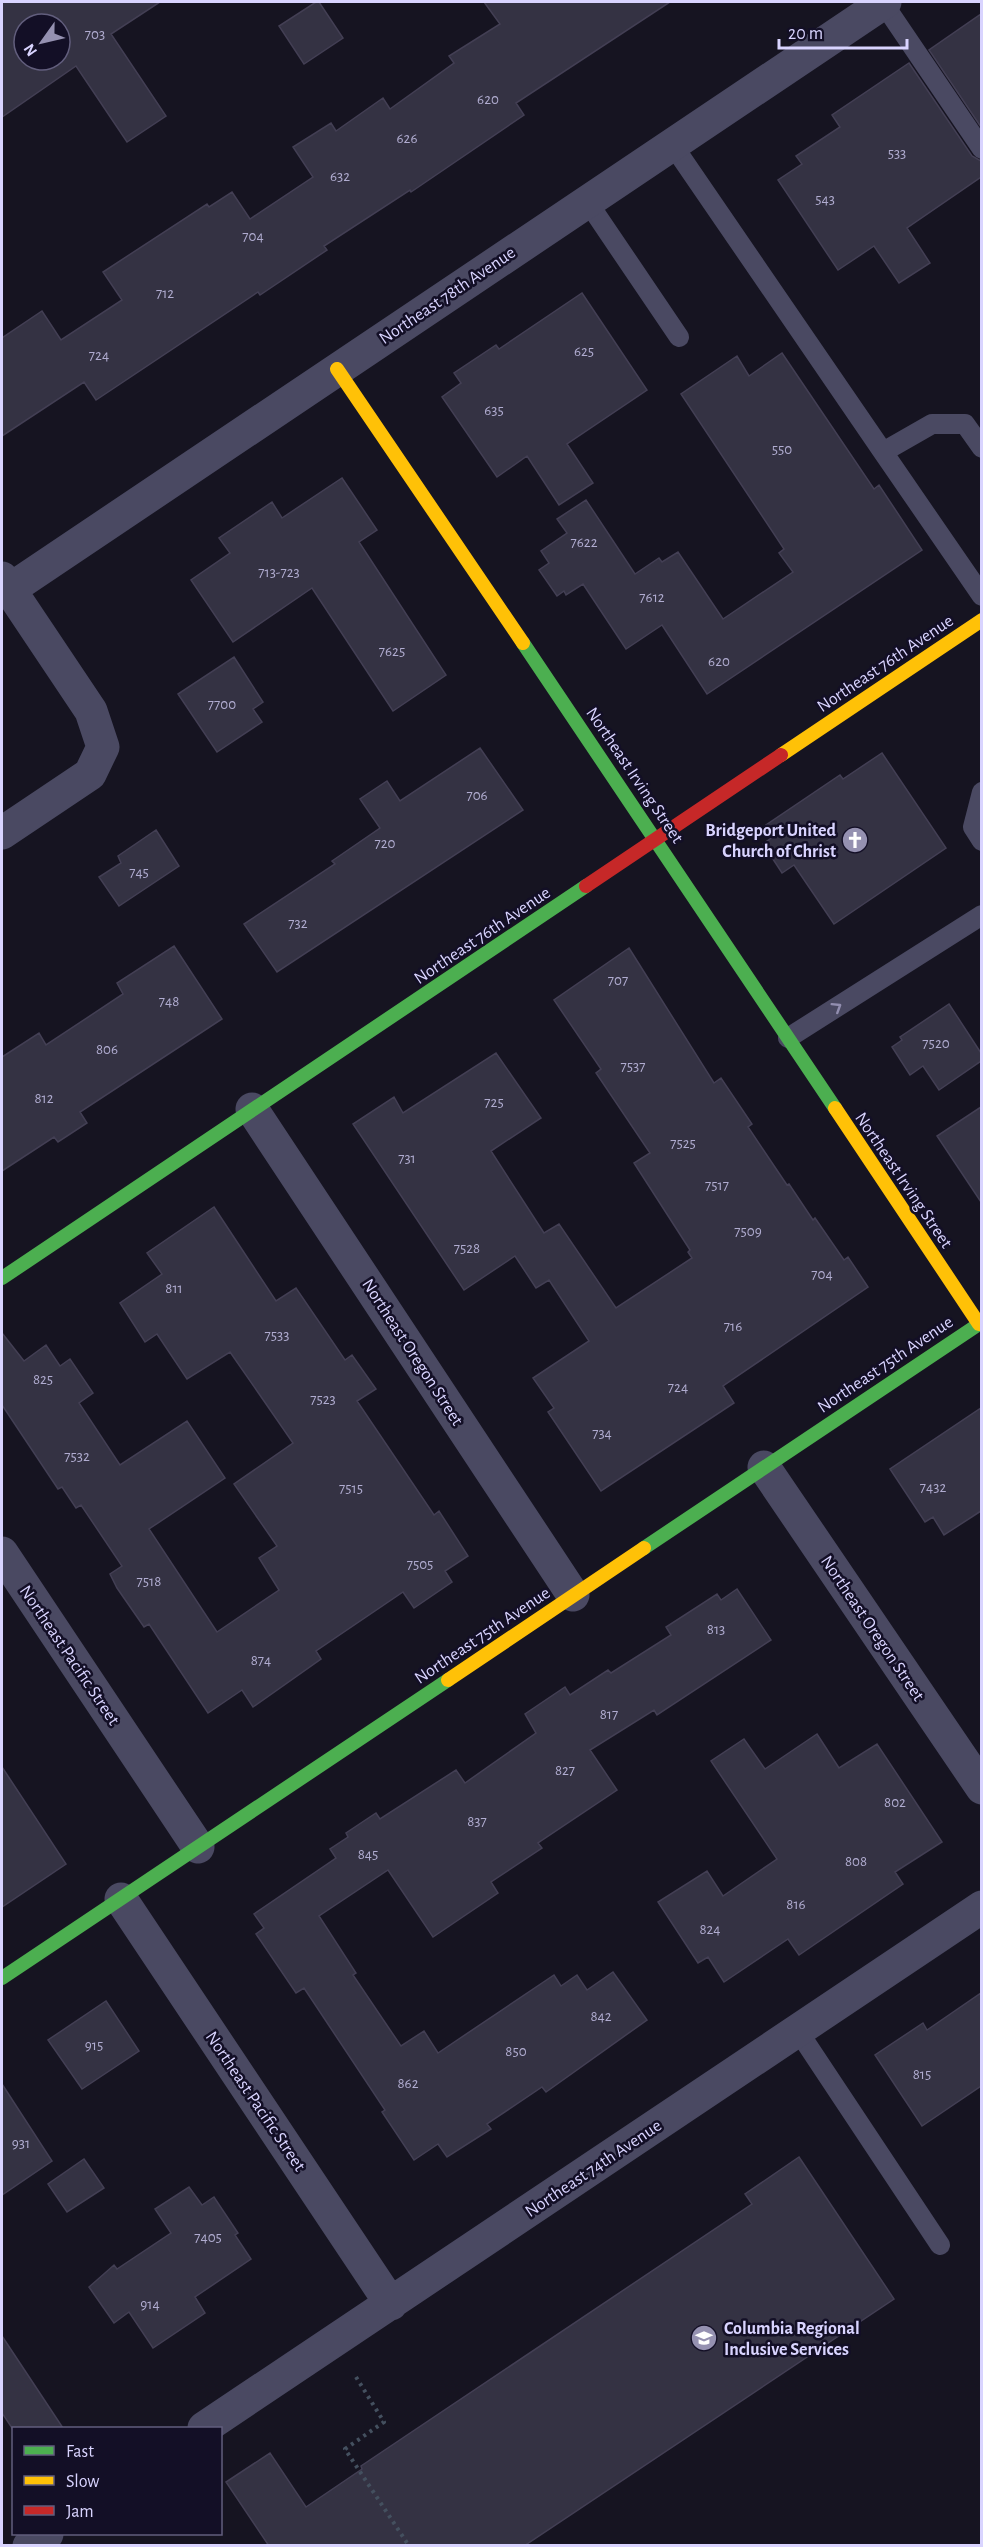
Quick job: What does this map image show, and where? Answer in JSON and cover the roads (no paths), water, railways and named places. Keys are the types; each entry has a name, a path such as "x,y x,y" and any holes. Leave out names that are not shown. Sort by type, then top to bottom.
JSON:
{"street":[{"name":"Northeast 78th Avenue","path":"5,584 337,369 884,2"},
{"name":"Northeast Irving Street","path":"337,369 657,840 980,1323"},
{"path":"2,833 90,774 104,747 91,711 5,584"},
{"name":"Northeast 76th Avenue","path":"2,1278 657,840 981,620"},
{"name":"Northeast Oregon Street","path":"252,1109 573,1595"},
{"name":"Northeast 75th Avenue","path":"2,1978 980,1323"},
{"name":"Northeast Oregon Street","path":"764,1467 981,1788"},
{"name":"Northeast Pacific Street","path":"2,1553 198,1847"},
{"name":"Northeast Pacific Street","path":"121,1899 391,2304"},
{"name":"Northeast 74th Avenue","path":"206,2427 981,1907"},
{"path":"29,2546 46,2535"}],"lane":[{"path":"884,2 981,149"},
{"path":"672,144 981,596"},
{"path":"587,201 679,337"},
{"path":"883,452 932,424 965,424 981,448"},
{"path":"981,792 973,827 981,841"},
{"path":"788,1038 981,915"},
{"path":"798,2031 940,2245"}],"place":[{"name":"Bridgeport United Church of Christ","path":"855,840"},
{"name":"Columbia Regional Inclusive Services","path":"704,2338"}]}
